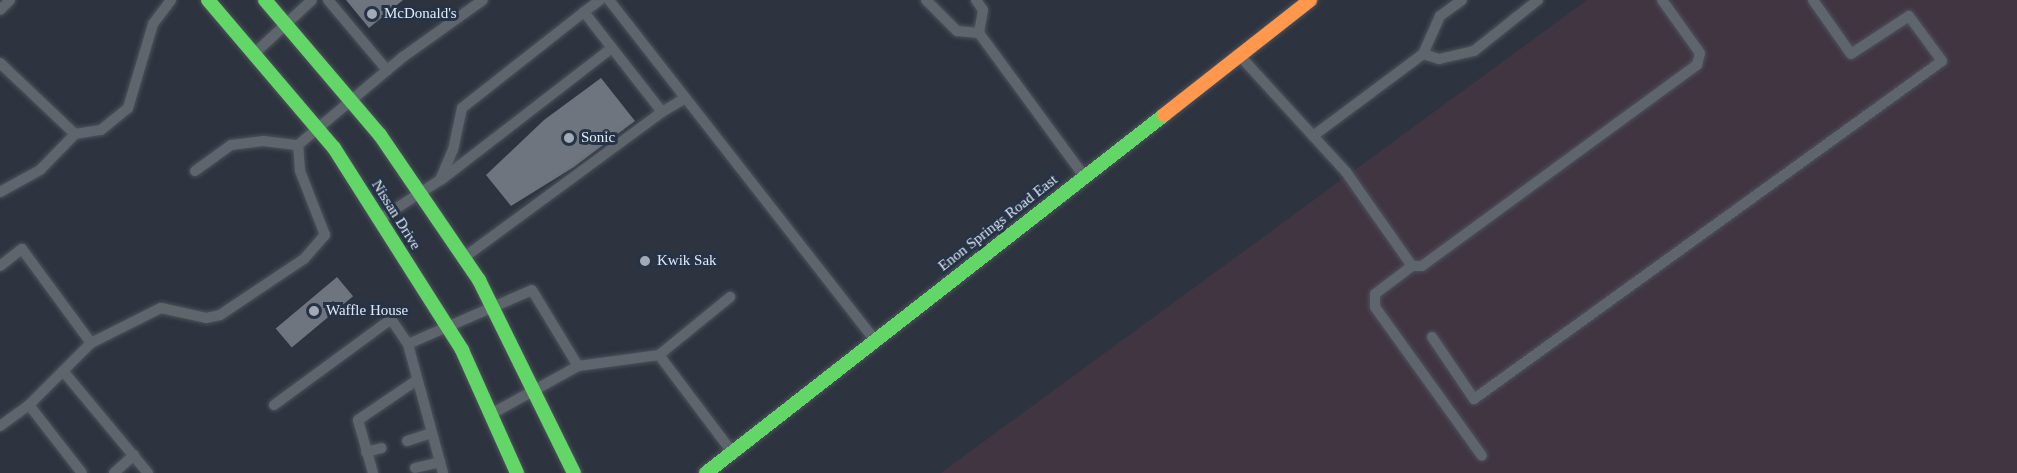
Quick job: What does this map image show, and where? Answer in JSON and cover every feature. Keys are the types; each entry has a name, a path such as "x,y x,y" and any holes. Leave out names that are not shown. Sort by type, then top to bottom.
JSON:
{"main road":[{"name":"Nissan Drive","path":"208,0 318,128 380,220 449,329 518,473"},
{"name":"Nissan Drive","path":"265,0 350,100 464,257 493,309 574,473"},
{"name":"Enon Springs Road East","path":"706,473 1310,0"}],"lane":[{"path":"0,10 10,0"},
{"path":"0,192 40,170 75,134 102,130 128,108 153,24 171,0"},
{"path":"255,52 312,0"},
{"path":"328,0 387,70"},
{"path":"195,171 231,145 263,141 298,145 387,70 483,0"},
{"path":"440,180 453,150 462,108 600,0"},
{"path":"609,0 875,341"},
{"path":"926,0 957,31 979,33"},
{"path":"976,0 983,10 979,33 1084,176"},
{"path":"1313,136 1423,54 1440,16 1462,0"},
{"path":"1423,54 1439,59 1474,51 1538,0"},
{"path":"1482,456 1375,307 1375,294 1412,266 1422,266 1697,65 1700,53 1662,0"},
{"path":"1432,338 1474,399 1942,61 1909,16 1851,54 1813,0"},
{"path":"584,12 662,112"},
{"path":"380,220 440,180 612,48"},
{"path":"1240,55 1346,172 1412,266"},
{"path":"0,63 75,134"},
{"path":"464,257 662,112 685,98"},
{"path":"0,426 28,405 90,343 160,308 206,318 220,315 304,260 325,235 300,171 298,145"},
{"path":"0,266 22,249 90,343"},
{"path":"408,344 449,329 532,290 578,366"},
{"path":"491,414 535,393 578,366 659,356 730,297"},
{"path":"274,405 391,319 408,344 442,467 415,468"},
{"path":"659,356 732,453"},
{"path":"63,371 148,473"},
{"path":"373,473 357,420 417,380"},
{"path":"28,405 82,473"},
{"path":"407,441 432,433"},
{"path":"366,452 382,448"},
{"path":"114,473 134,455"}],"shaded area":[{"path":"1587,0 2017,0 2017,473 941,473"}],"building":[{"name":"McDonald's","path":"346,0 403,0 369,28"},
{"name":"Sonic","path":"601,78 635,121 574,167 511,206 486,175 544,120"},
{"name":"Waffle House","path":"337,277 353,296 292,348 276,328"}],"traffic: fast":[{"path":"208,0 334,148 462,350 517,473"},
{"path":"265,0 380,135 479,280 574,473"},
{"path":"706,473 1164,115"}],"traffic: slow":[{"path":"1164,115 1310,0"}],"place":[{"name":"McDonald's","path":"372,14"},
{"name":"Sonic","path":"569,138"},
{"name":"Kwik Sak","path":"645,261"},
{"name":"Waffle House","path":"314,311"}]}
